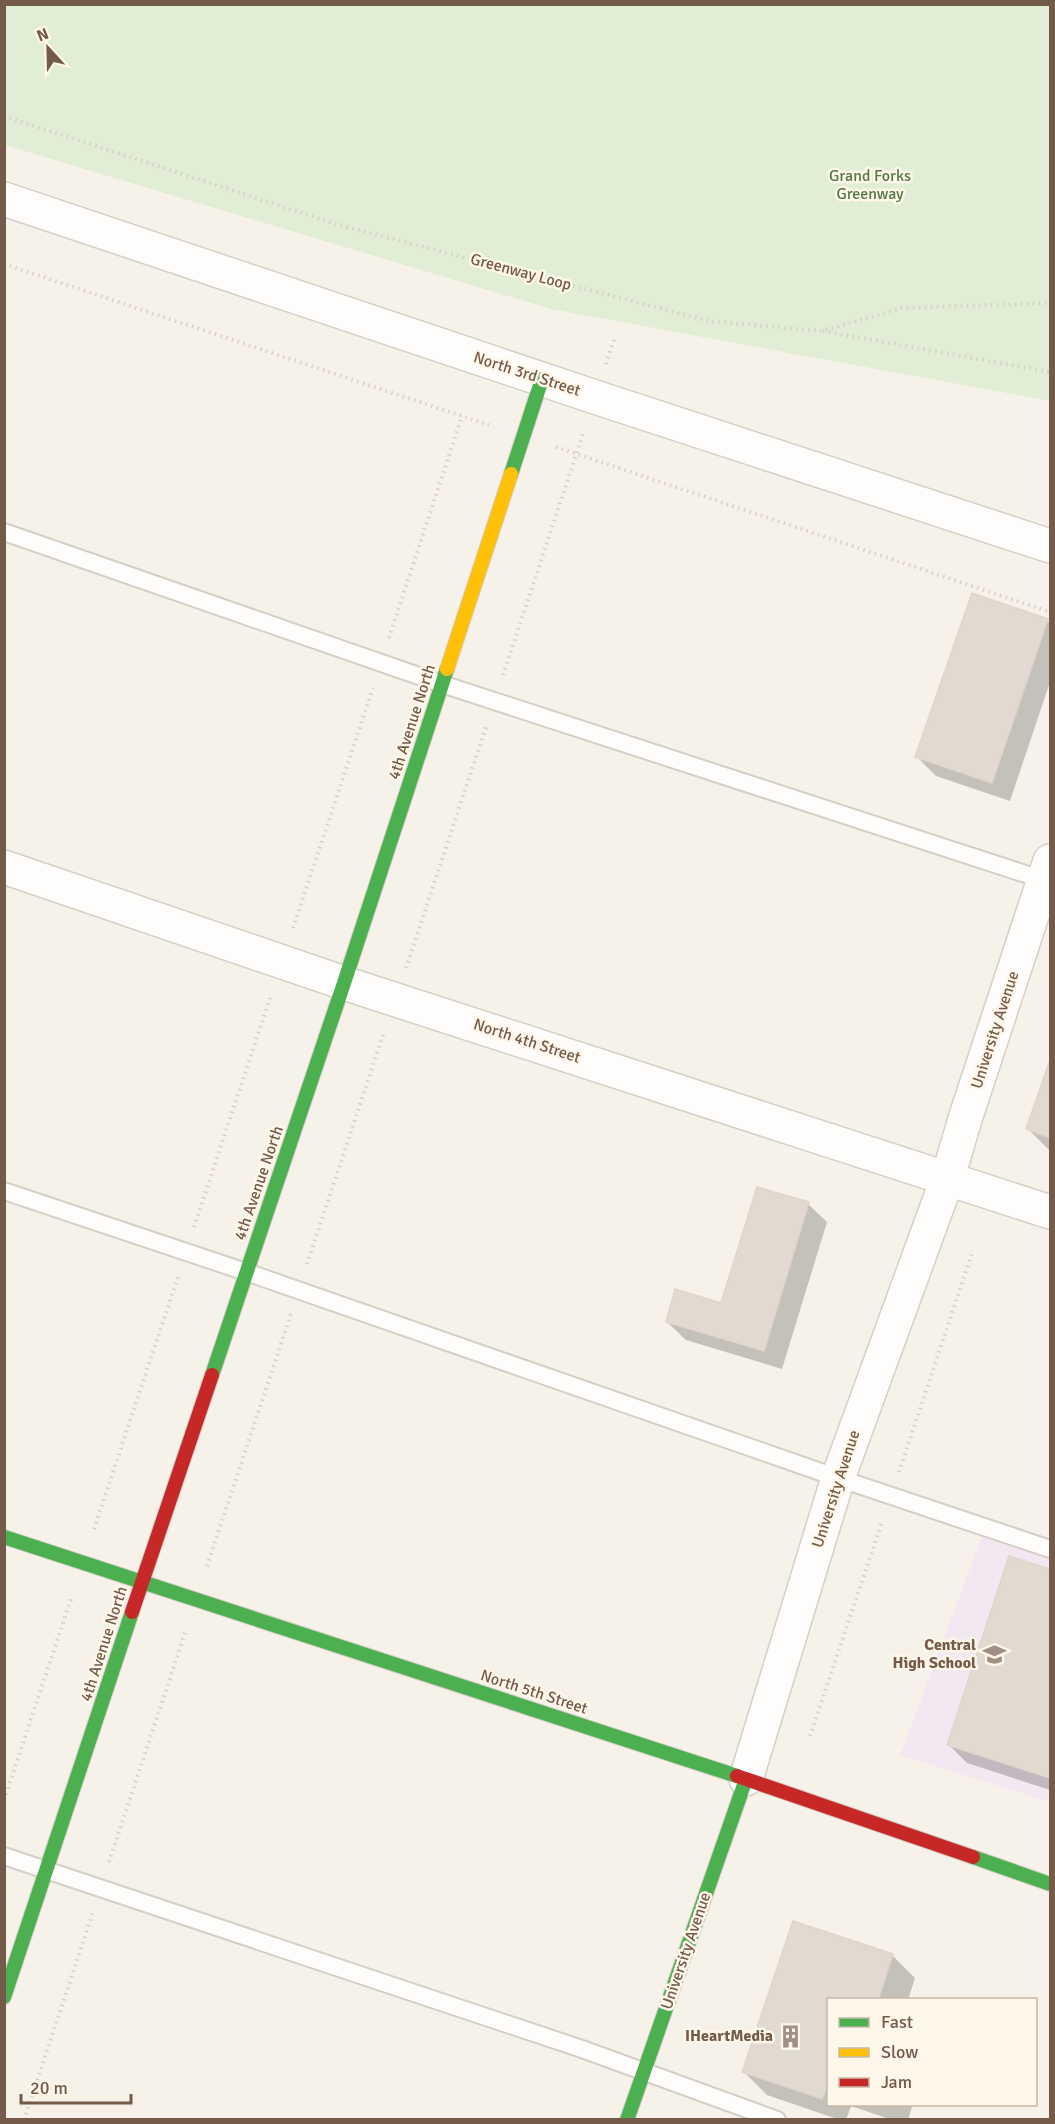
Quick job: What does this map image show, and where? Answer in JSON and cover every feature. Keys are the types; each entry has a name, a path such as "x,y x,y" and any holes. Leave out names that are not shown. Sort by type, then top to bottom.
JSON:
{"street":[{"name":"North 3rd Street","path":"4,199 595,397 1050,546"},
{"name":"4th Avenue North","path":"4,1997 344,983 542,379"},
{"name":"North 4th Street","path":"4,867 344,983 948,1177 1050,1212"},
{"name":"University Avenue","path":"627,2120 746,1779 838,1478 948,1177 965,1119 1048,875"},
{"name":"North 5th Street","path":"4,1537 746,1779 1050,1884"}],"lane":[{"path":"4,532 442,684 1048,875"},
{"path":"4,1191 186,1251 838,1478 1050,1549"},
{"path":"4,1856 644,2071 777,2120"}],"path":[{"name":"Greenway Loop","path":"4,116 339,225 709,321 822,331 902,308 1050,303"},
{"path":"822,331 1050,372"},
{"path":"24,2120 615,336"},
{"path":"4,1800 462,416"}],"shaded area":[{"name":"Central High School","path":"985,1528 1050,1553 1050,1802 900,1755"}],"green space":[{"name":"Grand Forks Greenway","path":"5,4 1050,5 1050,401 551,309 5,145"}],"building":[{"path":"972,593 1048,619 992,783 915,757"},
{"path":"1050,1060 1050,1138 1026,1129"},
{"path":"757,1187 809,1202 764,1351 666,1322 675,1289 721,1303"},
{"path":"1009,1556 1050,1569 1050,1778 947,1745"},
{"name":"IHeartMedia","path":"793,1921 893,1954 879,1998 827,1998 827,2086 822,2099 742,2072"}],"traffic: fast":[{"path":"511,474 542,379"},
{"path":"212,1375 447,669"},
{"path":"4,1537 737,1776"},
{"path":"4,1997 132,1612"},
{"path":"627,2120 746,1779"},
{"path":"973,1857 1050,1884"}],"traffic: slow":[{"path":"447,669 511,474"}],"traffic: jam":[{"path":"132,1612 212,1375"},
{"path":"737,1776 973,1857"}],"place":[{"name":"Central High School","path":"994,1654"},
{"name":"IHeartMedia","path":"791,2036"}]}
